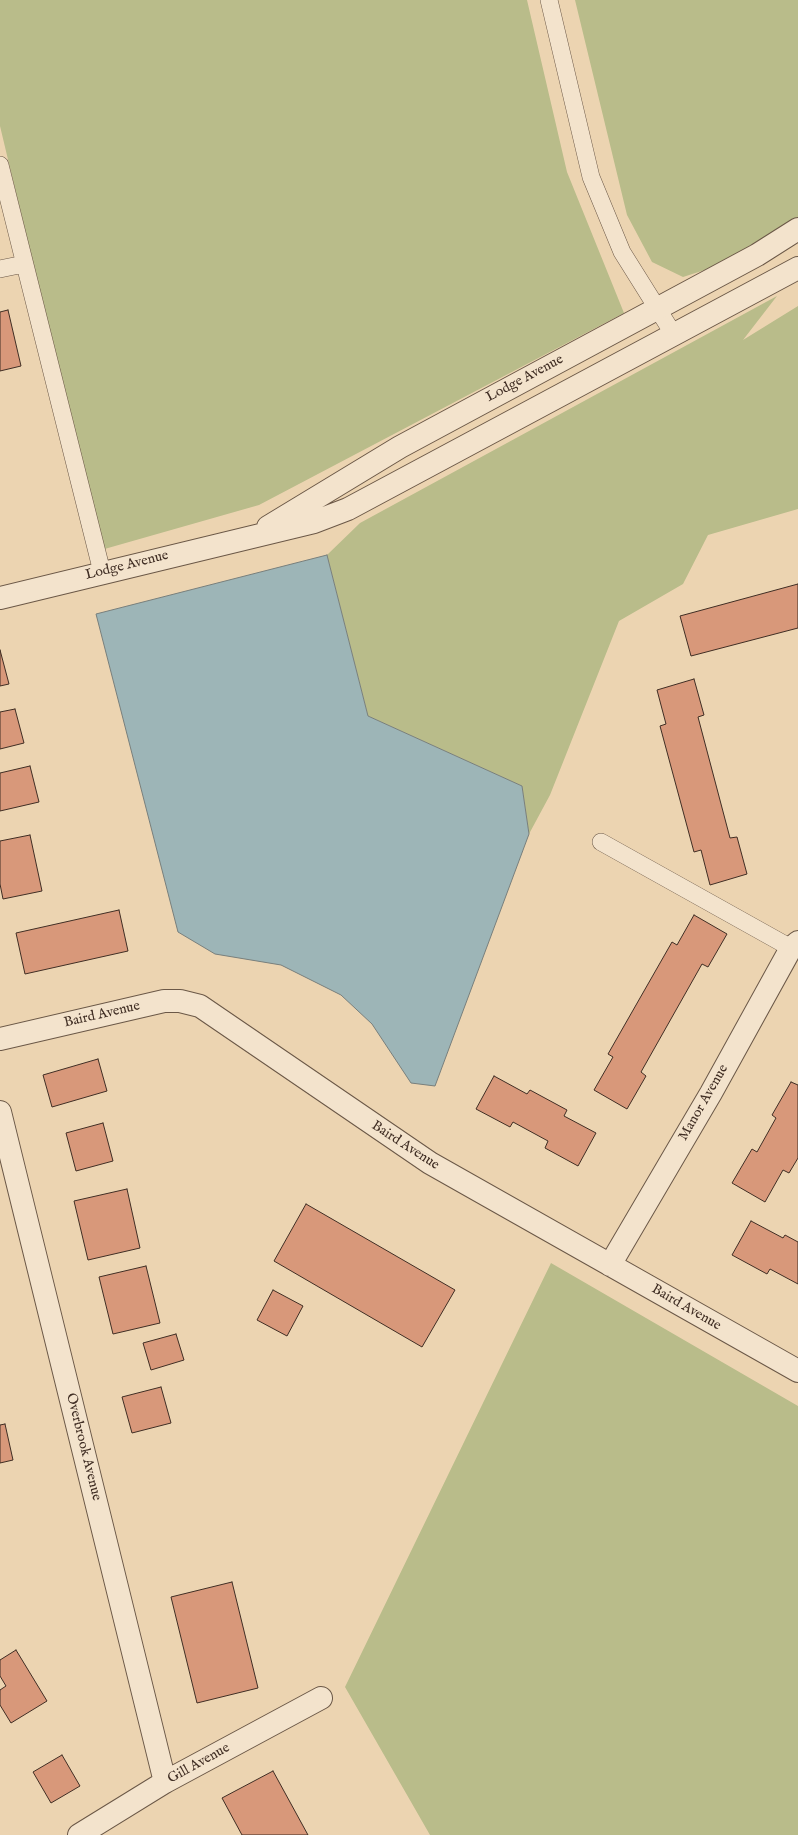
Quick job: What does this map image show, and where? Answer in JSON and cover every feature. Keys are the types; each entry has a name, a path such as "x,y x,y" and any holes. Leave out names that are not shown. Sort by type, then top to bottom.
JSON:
{"street":[{"name":"Lodge Avenue","path":"255,536 311,500 400,447 757,255 798,229"},
{"name":"Lodge Avenue","path":"0,598 102,572 314,522 348,509 798,268"},
{"name":"Manor Avenue","path":"610,1265 711,1093 795,945"},
{"name":"Baird Avenue","path":"0,1040 164,1001 180,1001 200,1006 418,1156 798,1371"},
{"name":"Overbrook Avenue","path":"0,1112 165,1782"},
{"name":"Gill Avenue","path":"79,1835 165,1782 321,1698"}],"lane":[{"path":"549,0 592,177 622,252 674,335"},
{"path":"0,165 102,572"},
{"path":"0,269 24,264"},
{"path":"600,842 795,945"}],"green space":[{"path":"0,0 527,0 567,172 624,313 259,505 101,550 0,126"},
{"path":"575,0 798,0 798,217 714,267 683,277 652,262 627,215"},
{"path":"777,296 743,340 798,306 798,509 708,535 683,584 619,621 550,795 529,834 522,786 368,716 327,555 360,523"},
{"path":"551,1263 798,1406 798,1835 430,1835 345,1687"}],"water":[{"path":"327,555 368,716 522,786 529,834 435,1086 411,1083 372,1024 341,995 281,965 215,954 178,932 96,614"}],"building":[{"path":"8,310 21,366 0,371 0,312"},
{"path":"798,584 798,628 691,656 680,616"},
{"path":"0,650 9,684 0,686"},
{"path":"694,679 704,715 698,717 730,838 737,837 747,874 710,885 701,850 694,852 660,726 666,724 657,690"},
{"path":"15,709 24,743 0,749 0,712"},
{"path":"30,766 39,802 0,811 0,773"},
{"path":"30,835 42,891 3,899 0,884 0,841"},
{"path":"119,910 128,951 25,974 16,933"},
{"path":"694,915 727,934 708,967 702,964 641,1072 646,1076 627,1109 594,1090 613,1057 608,1054 672,942 677,945"},
{"path":"98,1059 107,1091 52,1107 43,1075"},
{"path":"494,1076 527,1094 530,1090 567,1110 564,1116 596,1133 578,1166 545,1148 548,1141 513,1122 510,1127 476,1109"},
{"path":"791,1082 798,1085 798,1158 789,1173 783,1170 765,1202 732,1183 752,1149 757,1152 776,1118 772,1115"},
{"path":"103,1123 113,1161 76,1171 66,1133"},
{"path":"127,1189 140,1248 88,1260 74,1201"},
{"path":"306,1204 455,1290 422,1347 274,1261"},
{"path":"751,1221 783,1238 785,1235 798,1242 798,1284 770,1269 767,1274 732,1255"},
{"path":"146,1266 160,1323 113,1334 99,1277"},
{"path":"273,1290 303,1306 287,1336 257,1320"},
{"path":"176,1334 184,1360 151,1370 143,1343"},
{"path":"161,1387 171,1423 132,1433 122,1397"},
{"path":"5,1424 13,1460 0,1463 0,1425"},
{"path":"232,1582 258,1688 197,1703 171,1597"},
{"path":"16,1650 47,1701 11,1723 0,1705 0,1690 6,1686 0,1676 0,1660"},
{"path":"62,1755 80,1786 51,1803 33,1772"},
{"path":"273,1771 308,1835 242,1835 222,1798"}]}
